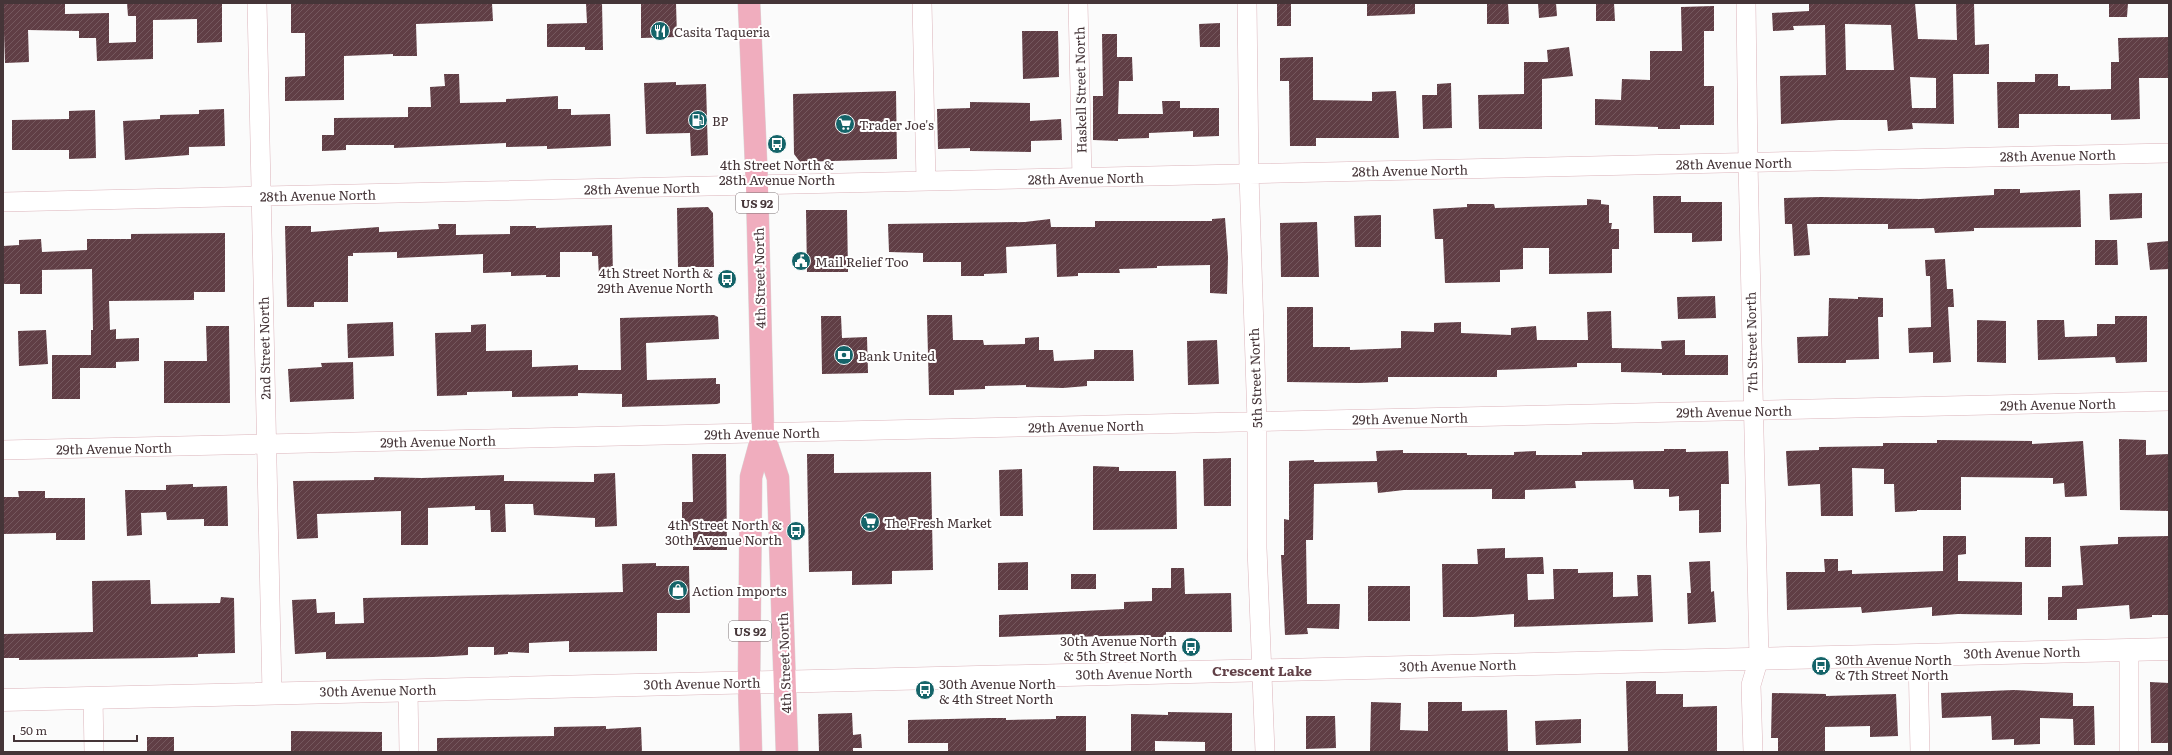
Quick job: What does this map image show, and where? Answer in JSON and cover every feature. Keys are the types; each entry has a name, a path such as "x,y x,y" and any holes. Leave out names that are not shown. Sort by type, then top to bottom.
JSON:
{"main road":[{"name":"4th Street North","path":"749,3 757,185 763,433 751,477 749,682 751,752"},
{"name":"4th Street North","path":"763,433 778,478 787,752"}],"street":[{"name":"2nd Street North","path":"257,3 272,693"},
{"path":"922,3 926,181"},
{"name":"Haskell Street North","path":"1078,3 1082,178"},
{"name":"5th Street North","path":"1247,3 1249,174 1257,422 1257,548 1265,752"},
{"name":"7th Street North","path":"1746,3 1759,658 1751,685 1753,752"},
{"name":"28th Avenue North","path":"3,202 2169,153"},
{"name":"29th Avenue North","path":"3,450 2169,401"},
{"name":"30th Avenue North","path":"3,700 2169,649"},
{"path":"2129,650 2129,752"},
{"path":"1918,655 1920,752"},
{"path":"408,690 409,752"},
{"path":"93,697 94,752"}],"building":[{"path":"3,3 65,3 65,14 109,13 109,43 136,42 136,16 128,16 127,3 222,3 222,42 197,43 197,19 153,20 153,59 97,61 96,38 79,38 79,31 28,30 29,62 5,63"},
{"path":"291,3 492,3 493,21 416,24 417,56 393,56 393,54 344,56 344,100 285,101 285,77 305,76 305,33 291,33"},
{"path":"586,3 602,3 603,50 585,50 585,47 547,47 547,24 587,23"},
{"path":"641,3 676,3 677,37 641,38"},
{"path":"1277,3 1291,3 1291,26 1277,26"},
{"path":"1367,3 1415,3 1415,14 1367,16"},
{"path":"1487,3 1508,3 1509,24 1487,24"},
{"path":"1538,3 1556,3 1557,16 1539,18"},
{"path":"1596,3 1614,3 1615,21 1596,21"},
{"path":"1809,3 1915,3 1918,39 1957,40 1956,3 1974,3 1975,45 1989,44 1989,74 1953,74 1954,124 1912,123 1913,129 1888,131 1887,120 1839,120 1781,124 1780,76 1826,75 1825,25 1793,26 1794,30 1773,31 1772,13 1809,11","holes":["1845,24 1891,25 1894,70 1846,70","1910,77 1936,78 1936,108 1912,108"]},
{"path":"2109,3 2128,3 2127,17 2109,17"},
{"path":"1714,6 1714,31 1704,31 1704,86 1714,86 1714,125 1680,125 1680,129 1658,129 1658,127 1595,125 1595,99 1621,100 1622,79 1650,80 1650,51 1682,51 1681,7"},
{"path":"1220,23 1220,47 1200,47 1199,24"},
{"path":"1022,31 1058,31 1059,77 1023,79"},
{"path":"1102,34 1117,34 1117,57 1132,57 1133,81 1119,81 1118,114 1163,114 1162,101 1180,101 1180,108 1219,108 1219,136 1193,137 1193,131 1149,133 1149,138 1118,139 1118,141 1093,140 1093,96 1103,96"},
{"path":"2169,37 2169,78 2139,78 2140,119 2111,120 2111,114 2019,114 2019,128 1998,128 1997,82 2035,82 2035,74 2058,74 2058,86 2070,86 2070,90 2111,89 2111,62 2119,62 2118,38"},
{"path":"1569,47 1573,76 1542,79 1542,129 1479,129 1478,95 1524,94 1524,62 1548,62 1547,50"},
{"path":"1313,57 1313,100 1372,101 1372,92 1396,91 1399,138 1316,138 1316,146 1290,146 1289,81 1280,81 1280,58"},
{"path":"444,74 459,74 460,103 506,102 506,99 558,96 558,109 571,109 571,115 610,114 611,146 547,149 547,146 506,147 506,143 394,148 394,145 346,145 346,150 322,151 322,135 334,135 334,118 408,117 408,107 431,107 430,87 445,86"},
{"path":"676,82 676,85 706,84 708,155 691,156 690,133 646,134 644,83"},
{"path":"1451,83 1452,128 1423,129 1422,95 1437,95 1437,84"},
{"name":"Trader Joe's","path":"896,91 897,159 800,162 794,154 793,94"},
{"path":"970,102 1030,103 1030,121 1061,119 1062,140 1031,141 1031,152 970,151 970,148 938,149 937,109 970,108"},
{"path":"224,109 225,146 189,147 189,155 125,160 123,121 160,119 160,115 199,114 199,110"},
{"path":"95,110 96,158 69,159 69,150 12,150 12,120 69,119 69,111"},
{"path":"1994,189 2020,189 2020,193 2080,190 2081,227 1974,228 1974,231 1935,233 1934,228 1888,229 1888,224 1807,224 1810,255 1794,256 1792,224 1785,224 1784,198 1821,197 1920,199 1994,195"},
{"path":"2142,193 2142,218 2110,220 2109,194"},
{"path":"1653,196 1681,196 1681,202 1722,202 1722,241 1692,242 1692,233 1654,233"},
{"path":"1587,199 1601,200 1601,204 1609,205 1609,223 1612,223 1611,229 1619,229 1619,249 1612,249 1612,273 1549,274 1549,248 1523,248 1523,269 1500,270 1500,282 1445,283 1443,239 1435,239 1433,209 1467,207 1467,204 1494,204 1495,208 1587,205"},
{"path":"708,207 713,213 714,267 678,267 677,208"},
{"path":"806,210 847,210 848,272 807,272"},
{"path":"1381,215 1381,247 1355,247 1354,216"},
{"path":"1225,218 1228,257 1227,294 1210,293 1210,265 1157,266 1157,268 1119,269 1120,273 1078,273 1078,276 1057,277 1056,244 1006,247 1007,273 984,274 984,276 961,276 961,262 923,262 923,253 889,252 888,224 1025,222 1050,219 1051,227 1095,227 1095,221 1212,221 1212,219"},
{"path":"1317,222 1319,277 1281,277 1280,223"},
{"path":"438,224 456,224 456,235 510,234 510,226 536,226 536,228 612,225 613,277 599,277 598,256 592,256 592,252 560,252 560,277 546,277 546,275 511,276 511,272 483,273 483,254 397,258 397,252 353,253 353,256 348,256 348,302 314,302 314,307 287,307 285,226 311,226 311,232 379,227 379,232 439,229"},
{"path":"225,233 225,292 194,292 194,300 109,301 110,330 116,329 116,339 139,338 139,361 116,362 116,368 80,368 80,399 52,399 52,355 91,355 91,330 93,330 92,269 42,270 42,294 20,294 20,284 3,284 3,246 19,245 19,240 41,239 42,252 87,250 87,239 131,239 131,234"},
{"path":"2095,240 2117,240 2118,265 2095,265"},
{"path":"2169,241 2169,269 2150,270 2147,243"},
{"path":"1945,259 1947,289 1953,289 1954,307 1948,307 1951,362 1933,363 1933,352 1909,353 1908,328 1931,327 1930,276 1926,276 1925,260"},
{"path":"1715,296 1716,318 1678,319 1677,297"},
{"path":"1858,297 1883,298 1883,317 1878,317 1879,359 1846,360 1846,363 1798,363 1797,337 1828,336 1829,298 1858,299"},
{"path":"1287,307 1313,307 1313,347 1350,347 1350,350 1401,348 1401,331 1434,332 1434,323 1461,322 1461,333 1511,335 1511,328 1536,326 1537,340 1588,340 1587,312 1611,311 1612,348 1662,349 1661,341 1685,340 1685,355 1728,355 1728,375 1662,375 1662,373 1621,372 1621,363 1577,363 1577,367 1497,370 1497,377 1388,377 1388,382 1359,383 1287,382"},
{"path":"714,315 718,317 719,339 646,343 647,380 716,378 716,384 720,384 720,403 717,404 622,407 622,394 578,393 578,396 512,397 512,391 467,392 467,395 437,396 435,333 471,332 471,325 486,324 486,351 532,350 532,367 578,365 578,370 621,370 620,318"},
{"path":"927,315 952,315 953,340 983,340 984,345 1025,344 1025,338 1039,337 1039,350 1053,350 1054,361 1094,359 1094,350 1133,350 1134,381 1087,381 1087,386 1063,388 1026,387 1026,385 985,386 985,389 954,390 954,395 929,395"},
{"name":"Bank United","path":"821,316 841,316 842,338 867,337 868,373 822,374"},
{"path":"2115,316 2147,316 2147,362 2116,363 2115,357 2038,360 2037,320 2064,320 2065,337 2097,336 2097,324 2115,324"},
{"path":"1977,320 2006,321 2006,363 1977,362"},
{"path":"393,322 394,356 348,358 347,324"},
{"path":"206,326 229,326 230,403 164,403 164,361 207,361"},
{"path":"46,330 48,364 19,366 18,331"},
{"path":"1217,340 1219,384 1188,385 1187,341"},
{"path":"353,362 354,399 290,402 288,369 322,367 321,363"},
{"path":"2119,439 2146,440 2146,455 2169,454 2169,511 2120,510"},
{"path":"1937,440 2032,441 2032,444 2083,441 2087,496 2065,497 2064,483 2053,484 2053,478 1961,477 1961,510 1917,510 1895,512 1894,484 1884,484 1884,469 1852,468 1853,516 1821,516 1820,484 1788,486 1786,451 1819,450 1819,447 1883,446 1883,443 1937,443"},
{"path":"1664,449 1686,449 1686,452 1728,451 1729,484 1721,484 1721,532 1699,533 1699,510 1679,511 1679,496 1669,497 1669,489 1634,489 1633,480 1575,481 1576,488 1525,490 1525,499 1492,499 1492,489 1404,490 1378,493 1377,482 1314,484 1313,540 1306,540 1307,604 1340,604 1339,629 1307,628 1308,634 1285,635 1281,555 1284,555 1284,519 1289,520 1289,461 1377,461 1376,451 1403,450 1403,453 1467,453 1467,455 1514,455 1514,452 1536,451 1536,455 1582,455 1582,452 1664,451"},
{"path":"692,454 726,454 727,550 693,550 693,526 682,526 682,502 693,502"},
{"name":"The Fresh Market","path":"807,454 834,454 834,473 931,472 933,570 892,571 892,584 852,585 852,571 809,572"},
{"path":"1231,458 1231,506 1204,506 1203,459"},
{"path":"1093,466 1119,467 1119,471 1176,471 1177,529 1093,530"},
{"path":"1022,469 1023,516 1000,516 999,470"},
{"path":"615,473 617,526 595,527 595,518 534,515 533,504 505,504 506,532 491,532 490,510 475,510 475,506 428,508 428,545 401,545 401,511 317,514 318,538 297,539 293,481 374,480 374,477 422,478 504,475 504,481 594,482 594,474"},
{"path":"193,484 193,487 227,486 228,526 204,526 204,519 167,520 166,512 141,513 142,535 127,536 125,490 166,490 166,485"},
{"path":"18,491 45,491 45,498 85,498 85,540 56,540 56,533 3,534 3,497 19,497"},
{"path":"1943,536 1966,536 1966,554 1958,555 1958,581 2022,582 2022,615 1958,614 1932,616 1932,607 1862,613 1861,607 1787,610 1786,572 1825,572 1824,559 1838,559 1838,571 1852,570 1852,574 1943,571"},
{"path":"2169,536 2169,615 2152,615 2152,617 2130,619 2129,605 2077,609 2077,620 2048,620 2048,597 2062,597 2062,586 2083,585 2080,546 2118,544 2118,537"},
{"path":"2025,537 2051,537 2051,567 2025,567"},
{"path":"1505,548 1505,558 1543,557 1544,574 1527,574 1528,600 1554,599 1553,569 1578,569 1578,573 1613,572 1613,597 1638,596 1637,575 1651,575 1653,622 1514,627 1514,614 1473,617 1443,617 1442,564 1478,564 1477,549"},
{"path":"1710,561 1711,592 1714,591 1716,622 1688,624 1687,593 1691,593 1689,562"},
{"path":"1028,562 1028,590 998,590 998,563"},
{"path":"656,563 656,566 689,566 690,613 657,613 657,651 569,652 569,641 529,643 529,653 508,652 508,654 494,655 494,647 468,647 468,655 433,657 326,659 326,652 295,654 292,600 316,599 317,613 335,612 335,624 364,623 363,598 623,592 622,564"},
{"path":"1171,568 1184,568 1185,594 1231,593 1232,632 1166,632 1166,637 1140,637 1140,635 1072,637 1072,634 999,637 999,615 1124,609 1124,602 1152,601 1152,588 1171,588"},
{"path":"1071,574 1096,574 1096,589 1071,589"},
{"path":"150,580 151,604 220,603 221,597 234,598 235,653 198,654 198,657 163,658 19,660 19,658 3,658 3,634 93,632 92,581"},
{"path":"1368,586 1410,586 1410,621 1368,621"},
{"path":"1626,681 1656,681 1656,694 1683,694 1683,707 1717,706 1717,752 1628,752"},
{"path":"2150,682 2169,683 2169,743 2151,743"},
{"path":"2014,690 2073,693 2073,706 2094,706 2095,745 2074,745 2073,719 2040,718 2040,744 2014,745 2014,739 1992,740 1991,716 1942,718 1941,693"},
{"path":"1772,693 1826,694 1826,696 1896,694 1898,736 1870,737 1870,726 1825,727 1825,752 1778,752 1778,738 1771,738"},
{"path":"1371,702 1401,703 1400,730 1428,731 1428,702 1462,702 1462,711 1507,710 1508,752 1370,752"},
{"path":"1168,712 1232,713 1232,752 1205,752 1205,742 1155,741 1155,752 1131,752 1131,714 1168,715"},
{"path":"852,713 853,735 861,734 862,748 853,748 853,752 819,752 818,714"},
{"path":"1056,716 1086,716 1086,752 948,752 948,743 908,743 908,720 989,718 1006,718 1006,720 1056,719"},
{"path":"1306,716 1335,716 1336,748 1306,749"},
{"path":"1581,719 1581,743 1536,745 1535,721"},
{"path":"606,726 606,729 641,727 642,752 437,752 437,738 554,736 554,727"},
{"path":"291,731 382,732 382,752 291,752"},
{"path":"147,737 174,737 174,752 147,752"}],"place":[{"name":"Casita Taqueria","path":"660,31"},
{"name":"BP","path":"698,120"},
{"name":"Trader Joe's","path":"845,124"},
{"name":"4th Street North & 28th Avenue North","path":"777,144"},
{"name":"Mail Relief Too","path":"801,261"},
{"name":"4th Street North & 29th Avenue North","path":"727,279"},
{"name":"Bank United","path":"844,355"},
{"name":"The Fresh Market","path":"870,522"},
{"name":"4th Street North & 30th Avenue North","path":"796,531"},
{"name":"Action Imports","path":"678,590"},
{"name":"30th Avenue North & 5th Street North","path":"1191,647"},
{"name":"30th Avenue North & 7th Street North","path":"1821,666"},
{"name":"30th Avenue North & 4th Street North","path":"925,690"}],"district":[{"name":"Crescent Lake","path":"1262,670"}]}
